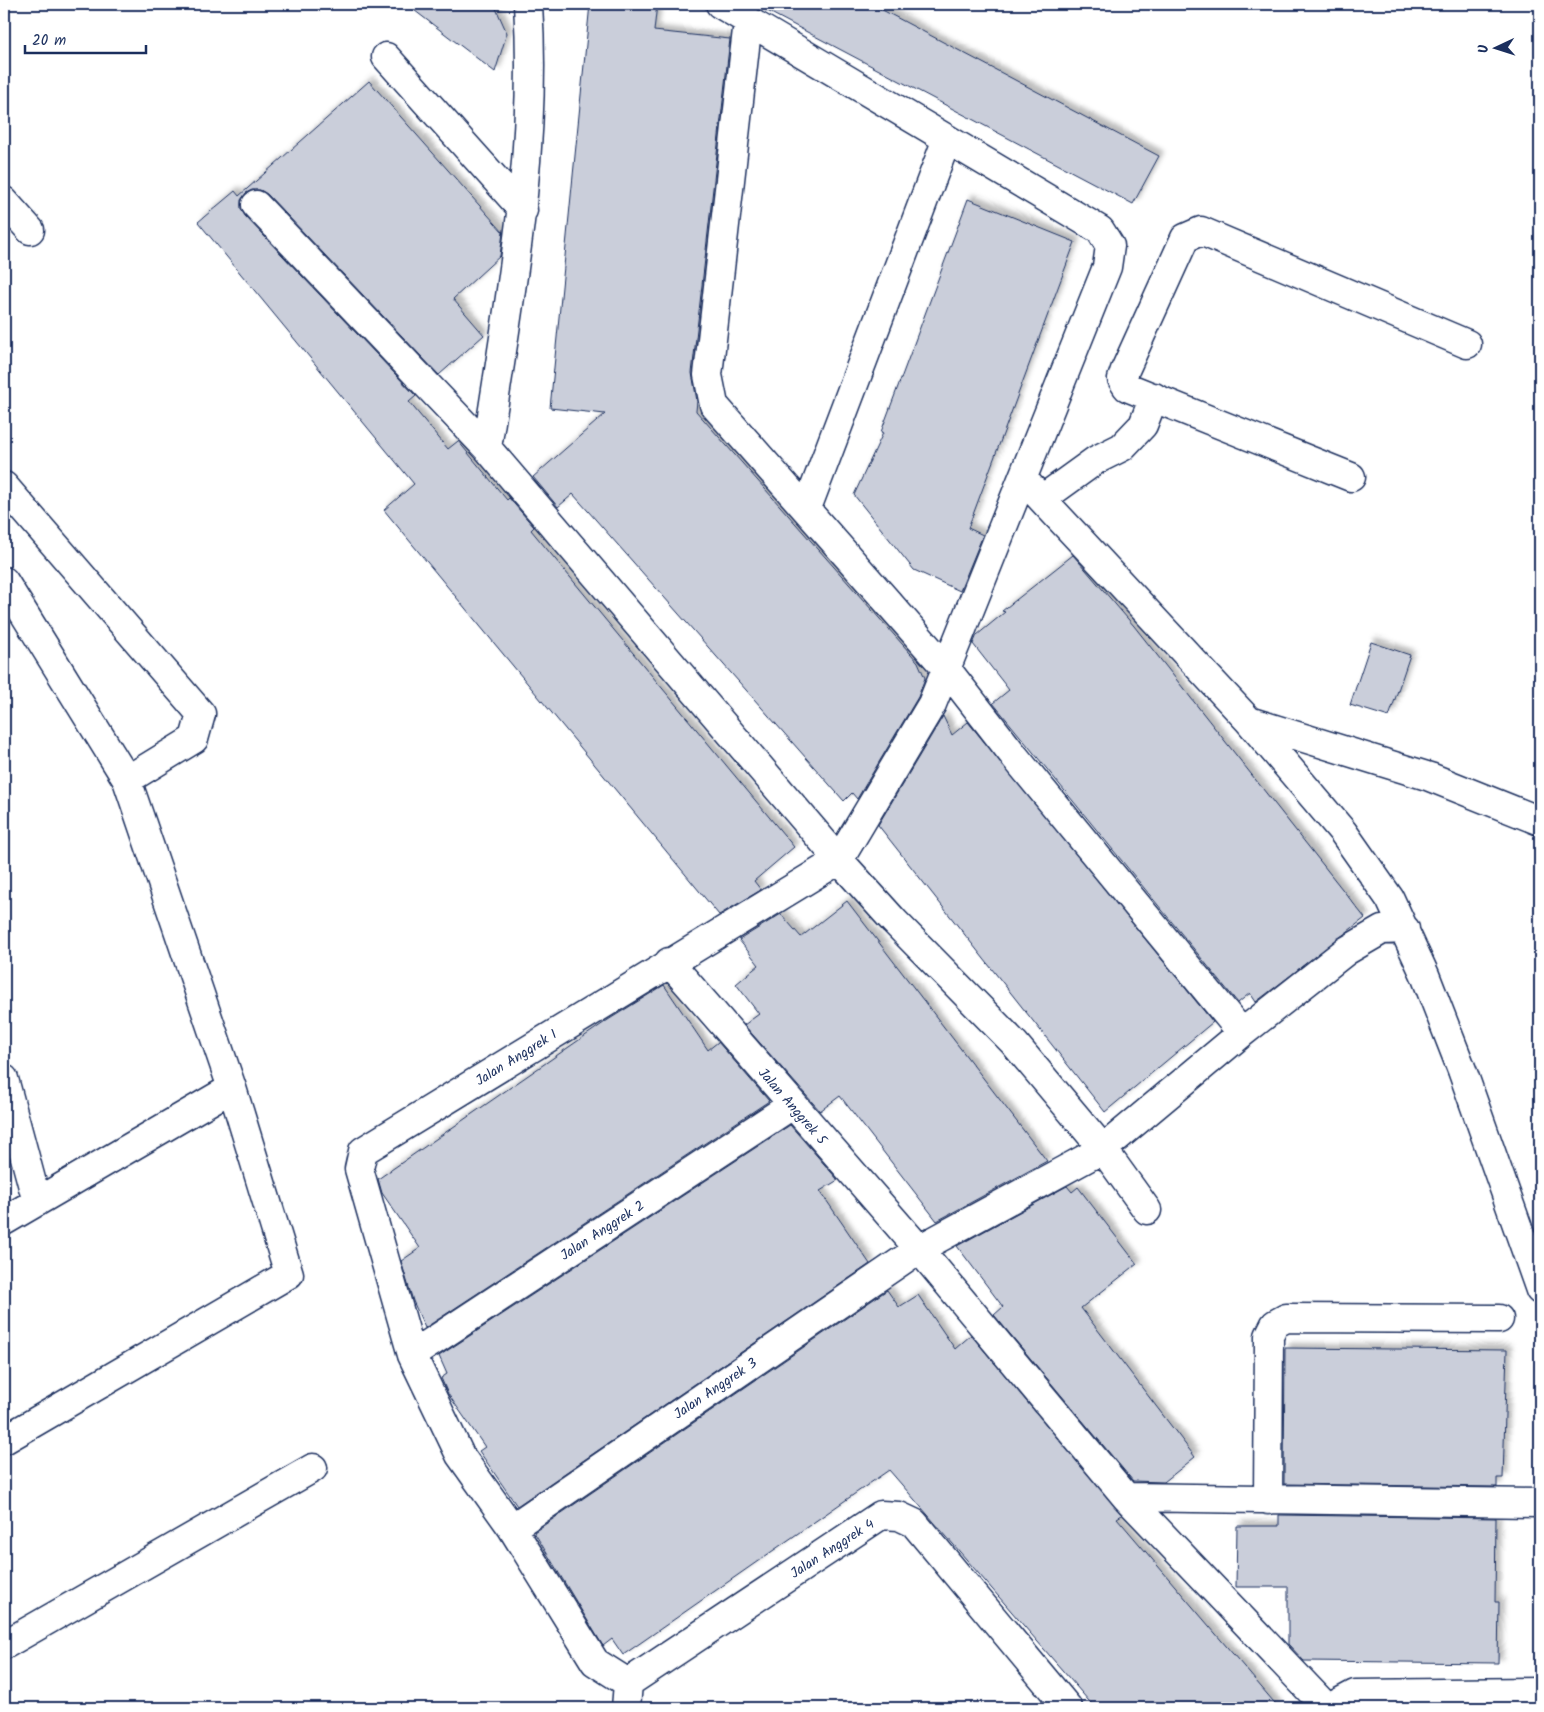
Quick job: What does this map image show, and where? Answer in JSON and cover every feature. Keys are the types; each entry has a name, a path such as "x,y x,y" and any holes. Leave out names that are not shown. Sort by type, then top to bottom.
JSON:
{"street":[{"path":"487,448 523,210 530,116 531,51 528,4"},
{"path":"720,4 1100,230 1110,246 1107,267 1023,479 945,666 932,704 839,860"},
{"path":"748,21 708,375 714,405 945,666 1015,757 1242,1033"},
{"path":"386,56 523,210"},
{"path":"807,508 946,139"},
{"path":"4,201 30,230"},
{"path":"256,205 487,448 839,860 894,921 1014,1043 1103,1149 1147,1210"},
{"path":"1351,477 1127,387 1122,379 1185,238 1201,231 1467,344"},
{"path":"1042,499 1096,460 1122,446 1143,425 1154,397"},
{"path":"1023,479 1249,720 1343,832 1390,899 1425,975 1462,1070 1540,1290"},
{"path":"4,486 201,714 194,739 127,780"},
{"path":"4,581 127,780 232,1088 289,1274 4,1440"},
{"path":"1249,720 1430,777 1540,821"},
{"name":"Jalan Anggrek I","path":"412,1355 359,1169 362,1152 669,962 839,860"},
{"name":"Jalan Anggrek 3","path":"512,1528 919,1249 1103,1149 1242,1033 1346,951 1382,930 1404,929"},
{"name":"Jalan Anggrek 5","path":"669,962 919,1249 1126,1496 1328,1708"},
{"path":"4,1078 37,1202"},
{"path":"4,1221 232,1088"},
{"name":"Jalan Anggrek 2","path":"412,1355 792,1105"},
{"path":"1268,1500 1269,1336 1276,1324 1286,1318 1499,1319"},
{"path":"412,1355 460,1455 512,1528 595,1662 627,1695"},
{"path":"4,1645 313,1468"},
{"path":"1126,1496 1268,1500 1540,1503"},
{"name":"Jalan Anggrek 4","path":"627,1695 881,1515 899,1516 914,1523 1068,1708"},
{"path":"1328,1708 1355,1694 1540,1692"}],"building":[{"path":"406,4 494,4 507,33 495,72"},
{"path":"590,4 657,4 654,31 730,39 692,373 697,401 696,411 918,662 925,678 918,697 857,799 852,793 844,801 573,494 558,507 533,477 605,414 550,408"},
{"path":"754,4 871,4 1159,156 1133,204"},
{"path":"369,81 503,232 500,256 453,299 484,335 439,375 267,194 260,190 252,190 246,193 241,200 241,209 245,216 416,396 409,402 448,449 458,441 507,500 509,498 534,527 531,530 794,847 754,881 761,890 719,915 384,510 414,484 198,222 235,191 239,196"},
{"path":"968,199 1075,242 968,528 983,535 960,591 914,570 854,495 883,433 881,432"},
{"path":"1073,555 1134,626 1365,918 1256,1002 1250,993 1238,1003 993,703 1009,690 973,644 977,635 1005,612 1002,611"},
{"path":"1371,642 1410,655 1389,717 1350,705"},
{"path":"943,716 952,735 968,722 1213,1022 1105,1112 878,825"},
{"path":"847,901 1047,1161 937,1221 840,1096 820,1111 744,1025 759,1014 736,984 759,965 739,940 781,914 801,937"},
{"path":"664,985 708,1050 718,1042 769,1101 425,1328 413,1301 401,1261 420,1248 382,1193 378,1179 608,1020"},
{"path":"790,1125 838,1180 820,1191 870,1264 517,1506 479,1451 485,1447 448,1394 441,1378 447,1374 439,1356"},
{"path":"1067,1186 1072,1192 1078,1187 1137,1264 1081,1308 1195,1457 1164,1482 1133,1481 994,1315 1003,1307 957,1246"},
{"path":"887,1290 899,1307 918,1295 955,1349 971,1335 1122,1515 1117,1518 1279,1708 1095,1708 889,1470 623,1655 612,1639 603,1646 534,1532"},
{"path":"1285,1348 1507,1350 1503,1478 1497,1478 1497,1487 1284,1484"},
{"path":"1279,1515 1496,1518 1495,1602 1499,1602 1498,1663 1304,1661 1288,1644 1288,1587 1236,1587 1237,1526 1279,1526"}]}
